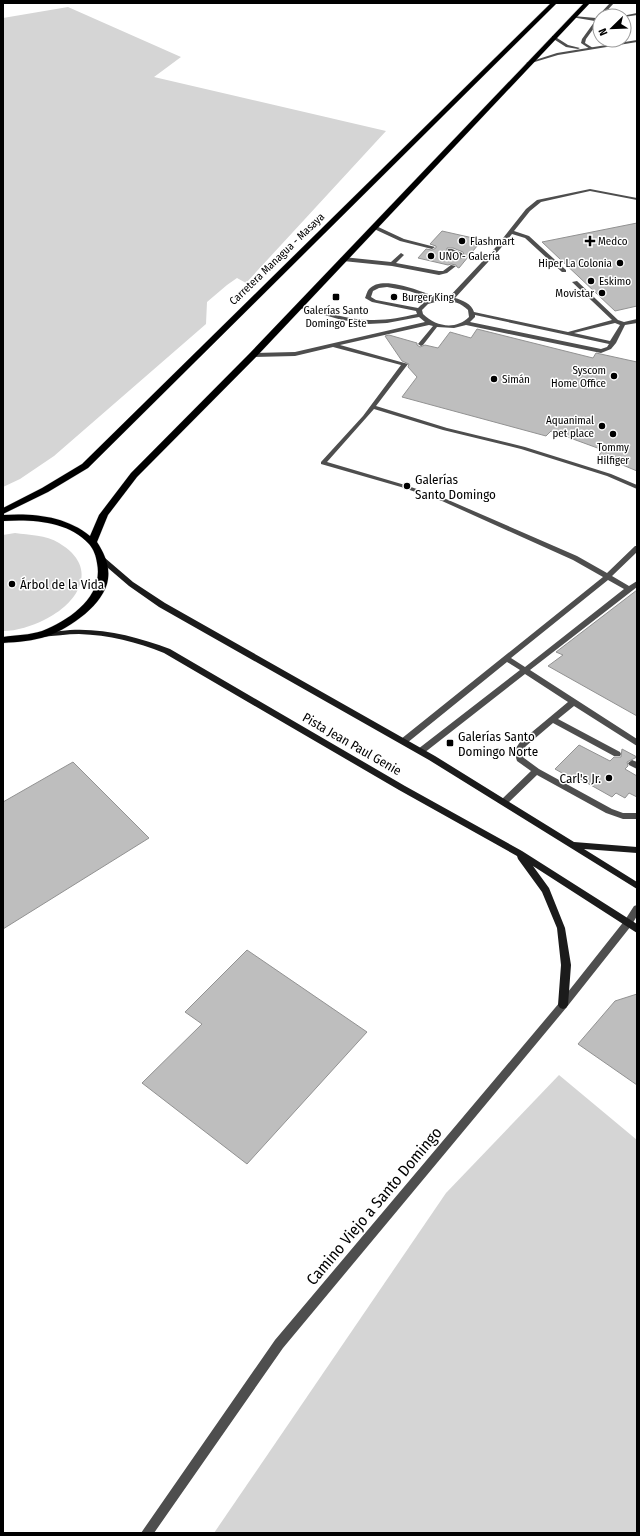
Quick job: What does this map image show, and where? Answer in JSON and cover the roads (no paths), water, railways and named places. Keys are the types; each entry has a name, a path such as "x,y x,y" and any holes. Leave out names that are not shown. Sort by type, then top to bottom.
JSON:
{"highway":[{"name":"Carretera Managua - Masaya","path":"3,511 59,484 85,466 246,306 458,100 554,3"},
{"path":"92,542 104,515 134,475 253,355 586,3"},
{"path":"3,518 44,518 71,527 92,542 103,560 103,581 91,603 69,622 37,636 3,640"},
{"path":"3,646 16,639"}],"main road":[{"path":"103,560 116,572 162,605 421,751 574,845 637,886"},
{"name":"Pista Jean Paul Genie","path":"37,636 79,632 112,635 142,641 167,651 402,788 519,853 637,929"},
{"path":"574,845 637,850"},
{"path":"519,853 546,890 561,928 566,965 564,1005"}],"street":[{"path":"573,17 592,19"},
{"path":"591,48 584,43 584,39 592,28"},
{"path":"553,37 567,46 591,48"},
{"path":"528,63 552,55 637,42"},
{"path":"451,299 485,263 533,205 544,199 590,190 637,199"},
{"path":"374,227 412,244 432,247"},
{"path":"510,232 527,237 564,271"},
{"path":"450,250 460,254 461,257"},
{"path":"392,264 401,255"},
{"path":"343,260 392,264 439,273 445,272 453,266"},
{"path":"575,282 616,321 623,324 637,321"},
{"path":"429,323 419,312 374,301 368,298 368,294 374,287 380,284 418,291 438,299"},
{"path":"299,306 353,320 368,322 392,320 419,312 426,303 438,299 451,299 467,304 473,313 613,343"},
{"path":"253,355 295,354 429,323 452,326 470,320 473,313"},
{"path":"566,333 616,321"},
{"path":"466,322 591,350 605,350 609,348 623,324"},
{"path":"421,344 436,325"},
{"path":"333,345 404,364 372,407 323,463 403,486 444,500 575,558 629,589"},
{"path":"372,407 445,429 523,448 609,475 637,487"},
{"path":"404,741 608,576 637,548"},
{"path":"421,751 637,583"},
{"path":"506,658 637,743"},
{"path":"573,702 523,744 518,751 520,759 536,771 609,811 623,816 637,816"},
{"path":"553,719 617,754"},
{"path":"504,802 536,771"},
{"name":"Camino Viejo a Santo Domingo","path":"147,1533 279,1344 564,1005 628,923 637,908"}],"place":[{"name":"Flashmart","path":"462,241"},
{"name":"Medco","path":"590,241"},
{"name":"UNO - Galería","path":"431,256"},
{"name":"Hiper La Colonia","path":"620,263"},
{"name":"Eskimo","path":"591,281"},
{"name":"Movistar","path":"602,293"},
{"name":"Galerías Santo Domingo Este","path":"336,297"},
{"name":"Burger King","path":"394,297"},
{"name":"Syscom Home Office","path":"614,376"},
{"name":"Simán","path":"494,379"},
{"name":"Aquanimal pet place","path":"602,426"},
{"name":"Tommy Hilfiger","path":"613,434"},
{"name":"Galerías Santo Domingo","path":"407,486"},
{"name":"Árbol de la Vida","path":"12,584"},
{"name":"Galerías Santo Domingo Norte","path":"450,743"},
{"name":"Carl's Jr.","path":"609,778"}]}
